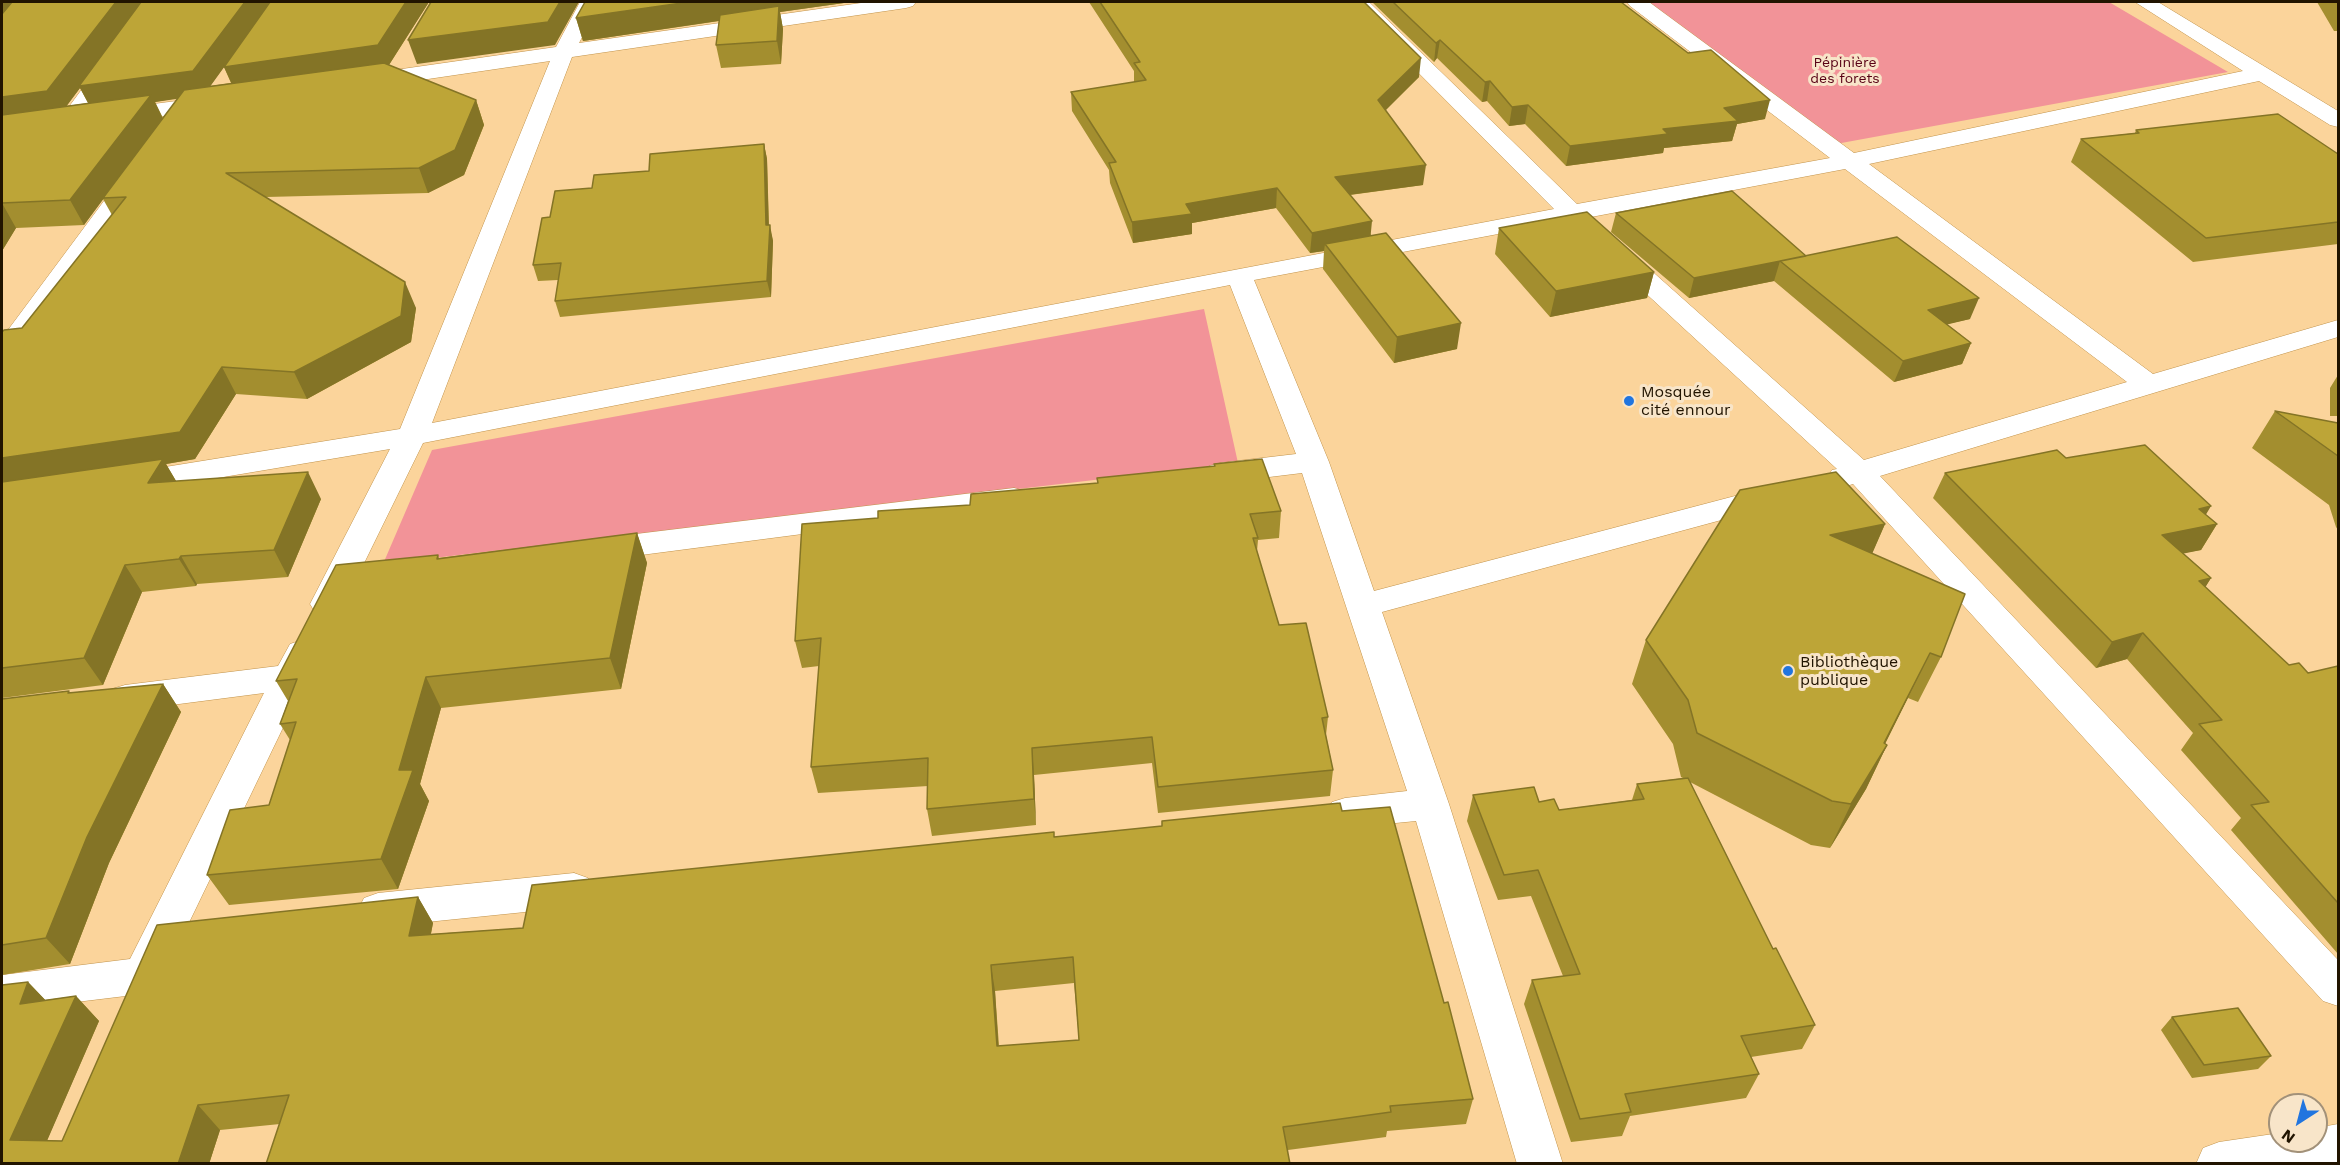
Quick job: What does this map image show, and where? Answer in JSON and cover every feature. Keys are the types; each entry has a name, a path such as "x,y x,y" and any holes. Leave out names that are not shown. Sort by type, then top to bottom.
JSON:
{"street":[{"path":"68,123 156,2"},
{"path":"2,993 136,991 182,929 290,677 412,436 563,54 590,2"},
{"path":"349,83 401,67 563,54 761,12 906,2"},
{"path":"1358,2 1571,212 1860,473 2338,988"},
{"path":"1636,2 2150,386"},
{"path":"2145,2 2338,120"},
{"path":"105,486 290,458 412,436 1239,275 1850,161 2262,74"},
{"path":"46,126 199,105 229,92"},
{"path":"2,357 159,145 199,105"},
{"path":"1239,275 1314,462 1430,804 1540,1164"},
{"path":"1362,606 1860,473 2338,328"},
{"path":"1195,476 1314,462"},
{"path":"564,554 1040,495"},
{"path":"339,581 374,577"},
{"path":"94,702 290,677"},
{"path":"1311,816 1430,804"},
{"path":"344,913 606,887"},
{"path":"2219,1164 2338,1146"}],"green space":[{"name":"Pépinière des forets","path":"1634,2 2109,2 2228,72 1825,146"},
{"path":"1204,309 1238,463 383,564 432,450"}],"building":[{"path":"12,2 116,2 47,91 2,97 2,14"},
{"path":"141,2 245,2 193,71 79,86"},
{"path":"270,2 406,2 378,45 224,67"},
{"path":"431,2 560,2 548,22 408,40"},
{"path":"585,2 689,2 576,18"},
{"path":"1100,2 1364,2 1421,58 1378,100 1426,165 1335,177 1372,221 1312,233 1277,188 1186,204 1192,214 1132,222 1109,163 1116,162 1071,92 1146,80 1134,63 1140,62"},
{"path":"1393,2 1621,2 1688,53 1711,50 1770,100 1724,108 1738,121 1663,129 1668,134 1570,146 1528,105 1512,107 1490,81 1485,82 1440,40 1436,43"},
{"path":"779,6 777,41 716,45 720,15"},
{"path":"384,63 476,100 455,150 419,168 226,173 405,282 401,316 294,372 222,367 180,432 2,458 2,332 22,328 126,197 103,198 184,90"},
{"path":"151,95 70,200 2,203 2,115"},
{"path":"2278,114 2338,154 2338,222 2206,238 2081,139 2139,133 2136,130"},
{"path":"764,144 766,225 770,225 767,281 555,301 561,263 533,265 542,218 550,217 555,191 592,188 594,175 649,171 650,154"},
{"path":"1732,191 1806,256 1694,278 1616,213"},
{"path":"1587,212 1654,272 1556,291 1499,228"},
{"path":"1386,233 1461,323 1397,337 1325,244"},
{"path":"1897,237 1979,298 1928,310 1971,343 1903,361 1780,261"},
{"path":"2275,411 2338,423 2338,456"},
{"path":"2145,445 2211,506 2199,509 2217,524 2162,535 2211,578 2199,581 2289,665 2299,663 2308,673 2338,666 2338,903 2251,805 2269,802 2199,724 2222,720 2143,633 2112,642 1945,473 2057,450 2066,458"},
{"path":"163,459 148,483 308,472 274,550 181,556 179,559 125,565 84,658 2,668 2,482"},
{"path":"1262,459 1281,511 1250,514 1258,538 1253,538 1279,625 1306,623 1328,717 1322,718 1333,770 1158,787 1152,737 1032,748 1034,799 927,809 928,758 811,767 821,638 795,641 802,524 878,518 878,511 970,505 971,494 1098,483 1097,478"},
{"path":"1836,472 1885,524 1830,535 1965,594 1941,657 1930,653 1884,743 1887,745 1851,804 1832,801 1697,733 1688,700 1646,640 1740,490"},
{"path":"637,533 610,658 426,677 399,770 413,770 381,859 207,875 230,810 269,805 296,722 280,724 297,679 276,681 336,565 438,555 437,559"},
{"path":"163,684 87,837 46,938 2,945 2,699"},
{"path":"1688,778 1773,949 1776,948 1815,1025 1741,1036 1759,1074 1625,1094 1631,1112 1580,1119 1532,980 1580,974 1538,870 1504,875 1473,795 1534,787 1539,802 1554,799 1559,810 1644,799 1637,784"},
{"path":"1340,803 1342,811 1390,807 1444,1003 1448,1002 1473,1099 1390,1106 1391,1112 1283,1127 1290,1164 266,1164 289,1095 198,1105 178,1164 2,1164 2,985 28,982 20,1004 76,996 10,1140 62,1141 157,925 418,897 409,936 523,928 532,885 1054,832 1054,837 1162,826 1162,821","holes":["1073,957 1079,1040 997,1046 991,965"]},
{"path":"2238,1008 2271,1056 2204,1065 2172,1017"}],"place":[{"name":"Mosquée cité ennour","path":"1629,401"},
{"name":"Bibliothèque publique","path":"1788,671"}]}
